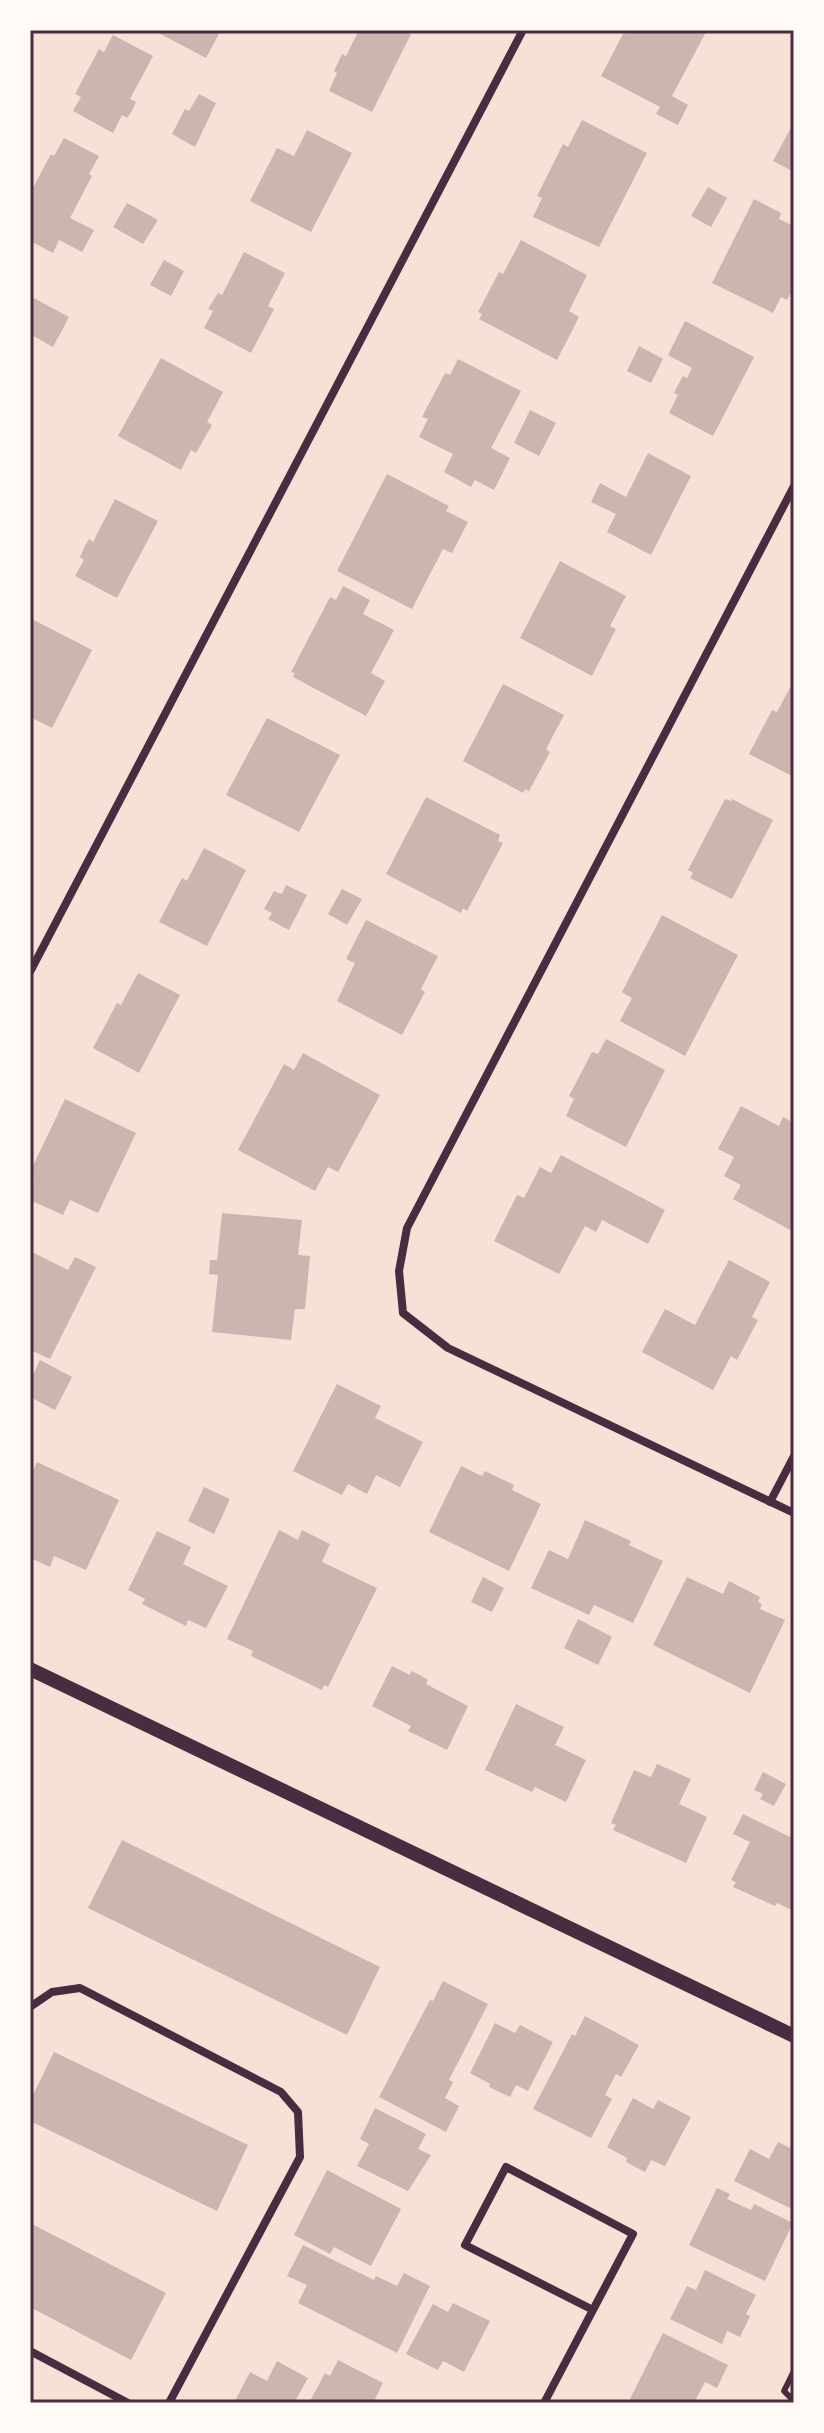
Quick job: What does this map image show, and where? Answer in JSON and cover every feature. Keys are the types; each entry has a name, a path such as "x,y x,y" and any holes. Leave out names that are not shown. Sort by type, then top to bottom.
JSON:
{"street":[{"path":"30,972 523,30"},
{"path":"794,486 407,1228 399,1271 403,1313 448,1348 794,1513"},
{"path":"770,1502 794,1456"},
{"path":"30,1669 794,2036"},
{"path":"30,2007 52,1992 80,1988 281,2092 298,2112 300,2157 169,2403"},
{"path":"544,2403 593,2310 633,2234 506,2167 465,2245 593,2310"},
{"path":"30,2351 128,2403"}],"lane":[{"path":"794,2371 784,2391 794,2401"}],"building":[{"path":"153,30 221,30 206,58"},
{"path":"359,30 402,30 411,34 372,112 329,91 342,54 346,56"},
{"path":"630,30 706,32 672,96 688,105 678,125 656,114 660,107 601,76 624,32 628,34"},
{"path":"113,35 153,56 130,99 136,102 132,111 127,118 122,115 113,133 73,111 81,97 75,94 99,49 104,52"},
{"path":"199,94 216,103 195,147 172,134 185,109 189,111"},
{"path":"582,120 647,153 599,247 533,217 542,198 537,196 563,144 568,147"},
{"path":"794,122 794,172 773,161"},
{"path":"307,130 352,153 311,232 250,201 277,148 294,156"},
{"path":"64,138 99,156 70,218 94,230 82,252 59,240 53,253 30,241 30,187 33,188 51,154 54,156"},
{"path":"708,187 727,198 711,227 691,216"},
{"path":"754,199 781,213 779,219 794,226 794,286 787,300 781,297 773,313 712,283"},
{"path":"127,203 158,220 143,244 113,227"},
{"path":"521,240 587,275 569,311 579,317 557,360 479,319 482,314 478,312 499,272 503,274"},
{"path":"244,252 285,273 268,306 274,309 251,353 204,328 213,311 208,309 218,293 222,295"},
{"path":"164,260 184,271 171,296 150,285"},
{"path":"30,296 69,317 53,347 30,334"},
{"path":"685,321 754,357 713,436 669,413 678,395 674,393 678,385 683,376 687,378 692,368 668,355"},
{"path":"639,346 663,359 651,383 627,371"},
{"path":"161,358 223,392 207,422 212,425 196,453 191,450 181,470 118,436"},
{"path":"458,359 521,391 491,448 510,458 494,490 475,480 471,487 444,472 453,454 419,437 428,419 422,417 445,373 450,375"},
{"path":"530,410 556,423 539,456 514,443"},
{"path":"648,453 691,476 651,555 607,532 616,514 591,502 600,483 626,497"},
{"path":"387,474 449,506 446,511 468,522 452,553 443,549 412,609 337,571"},
{"path":"115,499 158,521 117,598 75,576 84,560 80,557 84,548 89,539 93,542"},
{"path":"560,561 626,596 610,626 616,629 592,676 520,638"},
{"path":"343,586 370,600 363,614 394,630 371,673 385,681 366,716 293,677 295,673 291,672 330,597 336,600"},
{"path":"30,618 92,650 52,728 30,717"},
{"path":"794,680 794,777 749,754 772,710 777,712"},
{"path":"503,684 564,715 546,749 550,752 529,791 525,789 523,793 463,761"},
{"path":"267,718 340,755 299,832 226,795"},
{"path":"426,797 500,835 498,841 503,843 467,911 463,908 461,913 386,874"},
{"path":"725,799 732,799 773,820 732,899 690,878 693,873 688,870"},
{"path":"204,848 246,870 207,946 159,922 182,878 187,881"},
{"path":"286,885 307,895 289,930 268,919 272,913 264,909 274,891 282,894"},
{"path":"342,889 362,899 347,925 328,914"},
{"path":"662,915 738,955 685,1056 620,1021 632,998 622,992"},
{"path":"366,920 438,956 421,989 425,992 402,1035 337,1001 355,963 346,959"},
{"path":"138,973 180,995 139,1073 93,1048 117,1003 121,1005"},
{"path":"606,1039 665,1070 626,1147 566,1116 574,1099 569,1096 592,1052 598,1054"},
{"path":"303,1053 380,1095 338,1172 328,1167 315,1191 238,1150 284,1064 294,1070"},
{"path":"65,1099 136,1133 98,1213 70,1200 63,1215 30,1200 30,1185 34,1176 30,1172"},
{"path":"741,1106 779,1126 783,1117 794,1123 794,1232 733,1199 741,1185 724,1176 734,1157 718,1149"},
{"path":"561,1155 665,1210 648,1244 602,1220 596,1232 585,1226 559,1274 494,1241 517,1195 524,1198 540,1167 551,1173"},
{"path":"222,1213 302,1220 298,1255 310,1256 305,1309 295,1309 291,1340 212,1332 218,1275 209,1274 210,1260 217,1260"},
{"path":"30,1251 68,1270 75,1257 96,1267 50,1359 30,1350"},
{"path":"729,1260 770,1282 752,1317 758,1320 737,1360 731,1356 713,1390 642,1352 665,1309 695,1325"},
{"path":"40,1360 72,1377 55,1410 30,1397 30,1381"},
{"path":"337,1384 381,1406 375,1418 423,1442 400,1487 376,1475 367,1494 348,1484 342,1495 293,1471"},
{"path":"37,1462 119,1500 86,1570 54,1556 50,1567 30,1558 30,1477"},
{"path":"461,1466 482,1476 485,1471 514,1485 512,1490 541,1504 509,1571 429,1532"},
{"path":"204,1487 230,1499 214,1534 188,1521"},
{"path":"585,1520 631,1541 629,1545 663,1561 633,1623 594,1605 589,1615 531,1588 549,1550 568,1559"},
{"path":"279,1530 298,1540 302,1530 330,1544 322,1562 377,1588 328,1687 324,1685 322,1690 251,1656 253,1651 227,1639"},
{"path":"157,1531 191,1547 183,1564 228,1586 206,1628 188,1620 186,1626 142,1604 145,1599 128,1590"},
{"path":"483,1577 504,1588 492,1612 471,1602"},
{"path":"687,1577 723,1594 729,1581 760,1597 760,1609 785,1620 750,1693 653,1645"},
{"path":"578,1619 612,1637 598,1665 564,1648"},
{"path":"392,1666 410,1675 411,1671 420,1675 428,1680 426,1684 468,1706 447,1750 408,1731 411,1726 372,1706"},
{"path":"516,1704 564,1727 555,1745 586,1760 566,1802 535,1787 532,1792 485,1770"},
{"path":"657,1764 691,1779 679,1804 707,1817 686,1863 613,1830 616,1825 611,1823 634,1770 651,1777"},
{"path":"763,1772 786,1784 774,1806 760,1799 763,1794 754,1790"},
{"path":"743,1814 794,1839 794,1911 733,1887 736,1882 731,1880 750,1842 733,1834"},
{"path":"122,1840 380,1967 347,2035 88,1908"},
{"path":"443,1981 488,2004 449,2080 453,2082 445,2098 459,2106 446,2132 379,2097"},
{"path":"585,2016 639,2045 621,2077 616,2074 605,2095 612,2099 591,2138 533,2109 572,2034 575,2036"},
{"path":"495,2023 515,2033 520,2025 553,2042 528,2091 516,2085 510,2097 470,2073"},
{"path":"54,2052 248,2145 217,2211 30,2121 30,2101"},
{"path":"633,2098 653,2109 658,2100 691,2117 665,2166 651,2160 645,2172 607,2147"},
{"path":"375,2108 426,2134 418,2149 431,2155 408,2191 357,2166 369,2144 360,2139"},
{"path":"778,2142 794,2150 794,2210 734,2181 750,2149 769,2159"},
{"path":"327,2170 401,2209 371,2266 334,2247 330,2254 294,2235"},
{"path":"717,2188 730,2194 727,2199 751,2210 754,2204 793,2223 765,2281 689,2245"},
{"path":"30,2223 166,2293 131,2360 30,2307"},
{"path":"303,2245 374,2280 376,2276 397,2286 404,2273 430,2286 397,2353 298,2303 307,2285 287,2276"},
{"path":"705,2270 756,2295 746,2314 750,2316 740,2337 727,2331 722,2344 670,2319 687,2286 696,2290"},
{"path":"453,2303 490,2321 464,2372 443,2361 438,2370 406,2354 433,2304 448,2312"},
{"path":"663,2333 728,2365 717,2388 705,2382 694,2403 628,2403"},
{"path":"338,2360 383,2383 375,2399 384,2403 309,2403 325,2373 330,2376"},
{"path":"277,2361 308,2378 294,2403 234,2403 250,2372 267,2381"}]}
